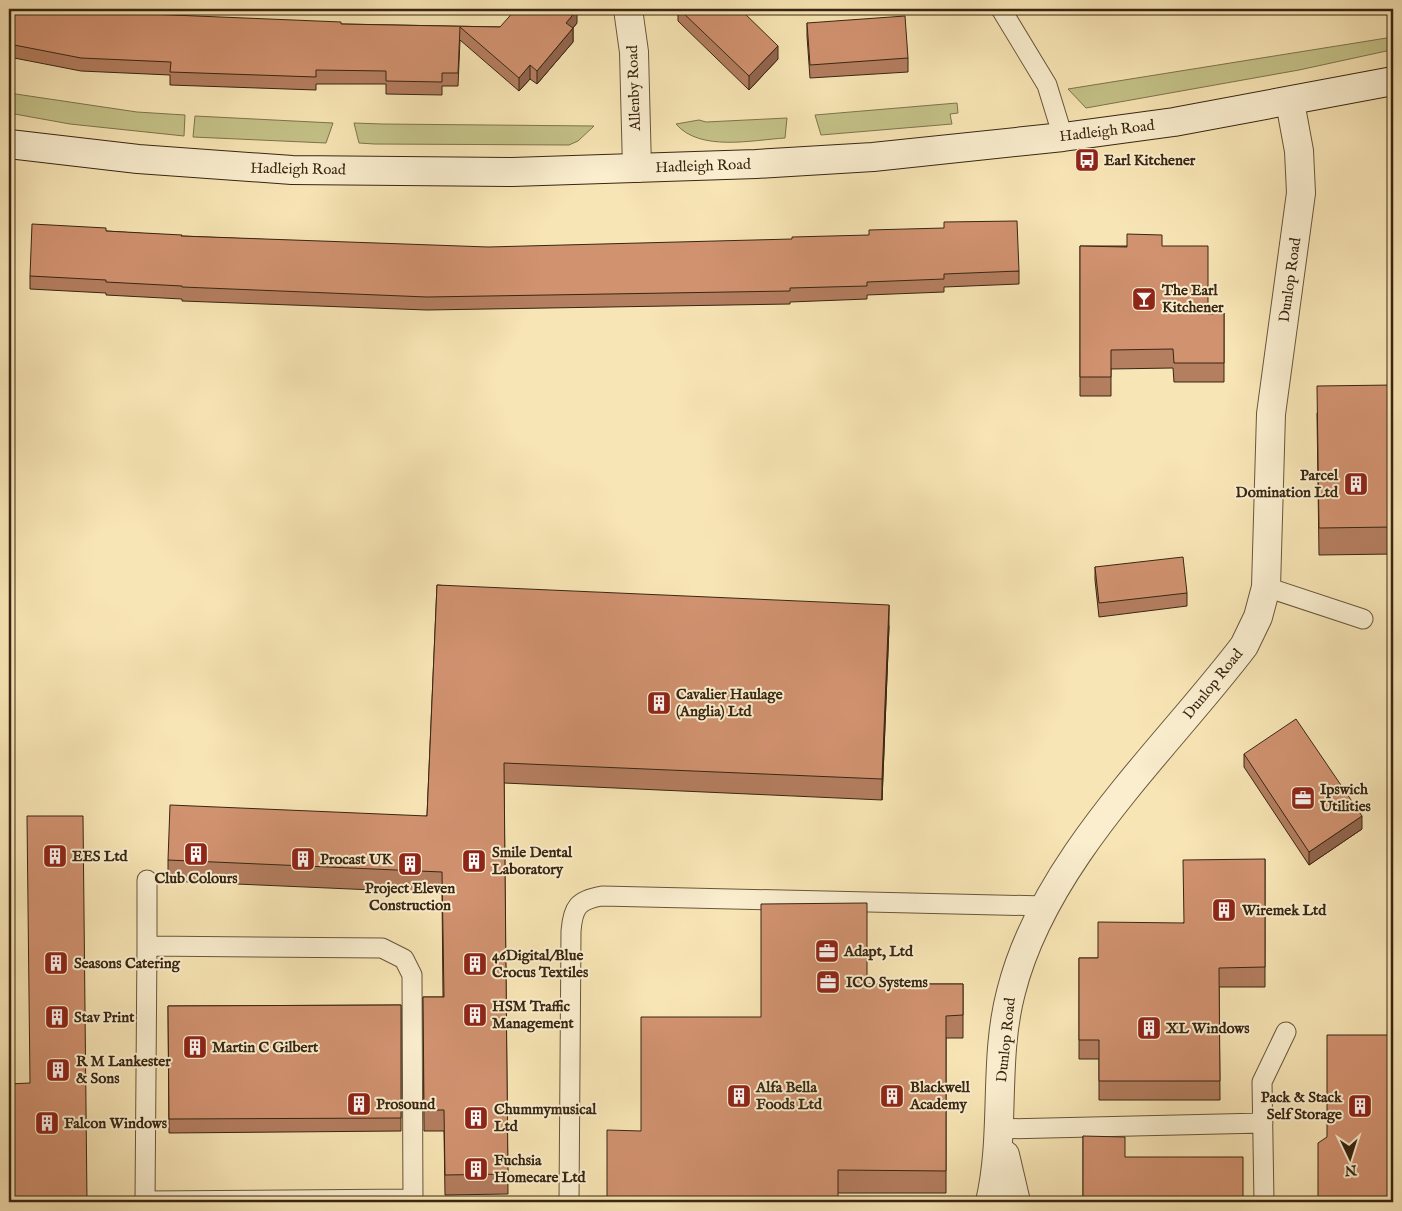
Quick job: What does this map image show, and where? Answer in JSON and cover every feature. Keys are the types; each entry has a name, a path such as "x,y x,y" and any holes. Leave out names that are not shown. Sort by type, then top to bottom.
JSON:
{"street":[{"name":"Allenby Road","path":"628,9 634,52 636,168"},
{"name":"Hadleigh Road","path":"9,144 138,159 292,170 512,172 636,168 873,157 1063,137 1174,122 1290,102 1393,81"},
{"name":"Dunlop Road","path":"990,1202 996,1175 1000,1129 1004,1037 1011,992 1026,946 1045,906 1074,860 1110,809 1215,684 1244,646 1258,617 1266,587 1271,414 1301,193 1299,151 1290,102"},
{"name":"Dunlop Road","path":"1000,1129 1008,1176 1016,1202"}],"lane":[{"path":"1001,9 1047,85 1063,137"},
{"path":"1266,587 1363,619"},
{"path":"147,880 145,1202 413,1201 412,975 404,959 382,948 147,946"},
{"path":"569,1202 571,931 572,917 577,906 587,899 602,896 1045,906"},
{"path":"1264,1202 1262,1082 1286,1032"},
{"path":"1000,1129 1263,1123"}],"shaded area":[{"path":"1393,37 1393,50 1299,70 1086,108 1068,89"},
{"path":"9,93 137,112 185,115 184,136 70,124 9,113"},
{"path":"957,103 958,113 950,114 952,124 821,135 815,115"},
{"path":"195,116 333,123 326,143 193,137"},
{"path":"787,118 785,138 742,142 712,141 699,138 686,133 676,124 699,120 706,122"},
{"path":"354,123 594,126 578,141 569,145 374,144 359,143"}],"building":[{"path":"9,9 125,9 124,13 341,22 341,24 500,27 516,9 577,10 566,23 573,28 537,71 530,65 519,78 460,27 458,73 442,73 442,82 386,81 386,71 316,70 316,77 170,72 171,62 81,58 9,44"},
{"path":"679,9 740,9 778,46 749,76"},
{"path":"905,16 908,58 810,65 807,23"},
{"path":"1017,221 1019,271 944,274 944,279 867,282 867,286 790,288 790,291 427,297 182,287 30,276 32,224 106,228 106,231 181,236 488,247 792,239 792,237 869,235 869,230 944,228 944,222"},
{"name":"The Earl Kitchener","path":"1127,234 1162,235 1162,246 1208,246 1208,314 1224,313 1224,363 1174,363 1173,349 1111,350 1111,377 1080,377 1080,246 1127,247"},
{"name":"Parcel Domination Ltd","path":"1393,385 1393,527 1319,528 1317,386"},
{"path":"1183,557 1187,593 1099,603 1095,567"},
{"path":"437,585 889,605 882,779 504,763 508,1174 445,1175 444,1110 424,1110 423,997 444,997 442,872 168,860 170,805 427,816"},
{"name":"Ipswich Utilities","path":"1296,719 1362,816 1309,852 1244,754"},
{"path":"27,816 83,816 87,1202 9,1202 9,1084 30,1083"},
{"path":"1265,859 1265,967 1219,968 1220,1081 1099,1081 1099,1040 1079,1040 1079,958 1098,958 1098,922 1184,923 1183,860"},
{"path":"867,903 867,984 963,984 963,1015 946,1016 946,1171 838,1170 838,1202 607,1202 607,1130 641,1131 641,1017 761,1017 761,904"},
{"path":"401,1005 401,1118 169,1119 168,1006"},
{"path":"1327,1035 1393,1035 1393,1202 1318,1202 1318,1143 1327,1137"},
{"path":"1083,1136 1125,1137 1125,1157 1243,1157 1243,1202 1083,1201"}],"place":[{"name":"Earl Kitchener","path":"1087,160"},
{"name":"The Earl Kitchener","path":"1144,299"},
{"name":"Parcel Domination Ltd","path":"1356,484"},
{"name":"Cavalier Haulage (Anglia) Ltd","path":"659,703"},
{"name":"Ipswich Utilities","path":"1303,798"},
{"name":"Club Colours","path":"196,854"},
{"name":"EES Ltd","path":"55,856"},
{"name":"Procast UK","path":"303,859"},
{"name":"Smile Dental Laboratory","path":"474,861"},
{"name":"Project Eleven Construction","path":"410,864"},
{"name":"Wiremek Ltd","path":"1224,910"},
{"name":"Adapt, Ltd","path":"827,951"},
{"name":"Seasons Catering","path":"56,963"},
{"name":"46Digital/Blue Crocus Textiles","path":"475,964"},
{"name":"ICO Systems","path":"828,982"},
{"name":"HSM Traffic Management","path":"475,1015"},
{"name":"Stav Print","path":"57,1017"},
{"name":"XL Windows","path":"1149,1028"},
{"name":"Martin C Gilbert","path":"195,1047"},
{"name":"R M Lankester & Sons","path":"58,1070"},
{"name":"Alfa Bella Foods Ltd","path":"739,1096"},
{"name":"Blackwell Academy","path":"892,1096"},
{"name":"Prosound","path":"359,1104"},
{"name":"Pack & Stack Self Storage","path":"1360,1106"},
{"name":"Chummymusical Ltd","path":"476,1118"},
{"name":"Falcon Windows","path":"47,1123"},
{"name":"Fuchsia Homecare Ltd","path":"476,1169"}]}
